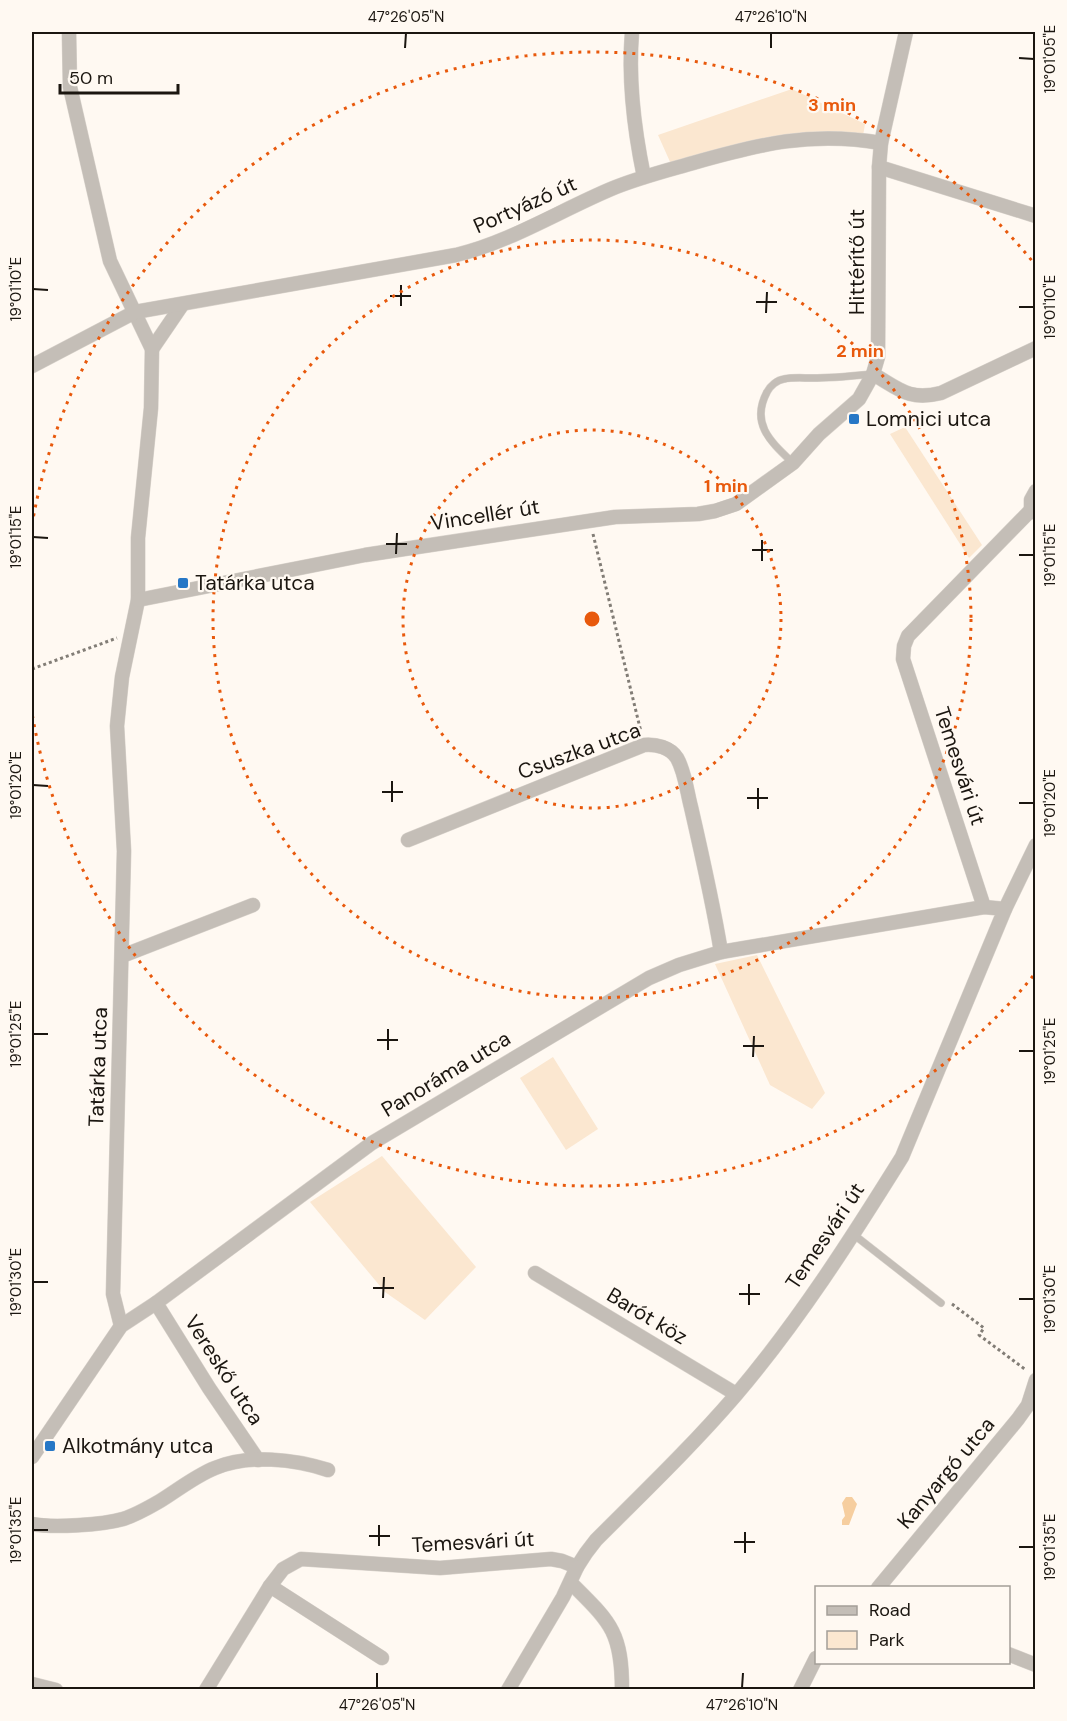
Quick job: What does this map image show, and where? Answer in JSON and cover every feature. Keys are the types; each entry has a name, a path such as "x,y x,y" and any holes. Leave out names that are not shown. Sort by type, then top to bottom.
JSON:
{"street":[{"name":"Tatárka utca","path":"69,32 70,87 110,261 152,349 151,408 138,538 138,600 122,677 117,726 124,851 112,1294 122,1326"},
{"path":"632,32 631,85 644,177"},
{"name":"Hittérítő út","path":"793,463 819,434 859,399 873,374 878,357 881,143 906,32"},
{"name":"Portyázó út","path":"32,366 135,312 480,249 611,189 644,177 731,153 801,138 847,139 881,143"},
{"path":"879,167 1035,216"},
{"path":"152,349 183,305"},
{"path":"873,374 897,390 911,396 927,396 941,393 1035,348"},
{"name":"Vincellér út","path":"138,600 365,555 590,521 715,511 736,504 793,463"},
{"path":"1033,512 1032,500 1035,491"},
{"name":"Temesvári út","path":"984,907 903,659 904,646 908,636 1033,512"},
{"name":"Csuszka utca","path":"408,840 586,767 644,745 653,744 672,752 681,768 706,870 721,952"},
{"name":"Temesvári út","path":"206,1689 270,1586 283,1569 301,1559 440,1568 551,1559 578,1568 596,1540 736,1394 785,1333 853,1234 902,1157 1005,909 1035,846"},
{"path":"122,956 253,905"},
{"path":"984,907 1005,909"},
{"name":"Panoráma utca","path":"32,1457 122,1326 156,1304 372,1143 649,978 679,965 721,952 984,907"},
{"name":"Barót köz","path":"536,1273 736,1394"},
{"name":"Vereskő utca","path":"156,1304 258,1460"},
{"name":"Kanyargó utca","path":"879,1586 1018,1419 1028,1405 1031,1375"},
{"path":"32,1534 38,1525 120,1520 135,1515 216,1467 258,1460 307,1463 328,1470"},
{"path":"508,1689 578,1568"},
{"path":"571,1582 601,1612 611,1626 621,1659 622,1689"},
{"path":"270,1586 382,1658"},
{"path":"1010,1655 1035,1665"},
{"path":"800,1689 815,1660"},
{"path":"32,1684 56,1689"}],"lane":[{"path":"793,463 764,432 760,418 762,402 770,387 782,379 873,374"},
{"path":"853,1234 941,1303"}],"path":[{"path":"590,521 644,745"},
{"path":"32,669 118,638 131,637"},
{"path":"950,1303 984,1328 979,1335 1031,1375"}],"green space":[{"path":"792,89 865,124 863,136 818,132 744,143 671,164 658,135"},
{"path":"905,427 982,545 969,558 890,434"},
{"path":"757,955 825,1093 812,1109 770,1085 715,964"},
{"path":"553,1057 598,1129 566,1150 520,1078"},
{"path":"382,1156 476,1267 425,1320 385,1292 310,1202"}],"shaded area":[{"path":"846,1497 852,1497 857,1504 849,1525 842,1525 845,1516 842,1503"}],"place":[{"name":"Lomnici utca","path":"854,419"},
{"name":"Tatárka utca","path":"183,583"},
{"name":"Alkotmány utca","path":"50,1446"}]}
